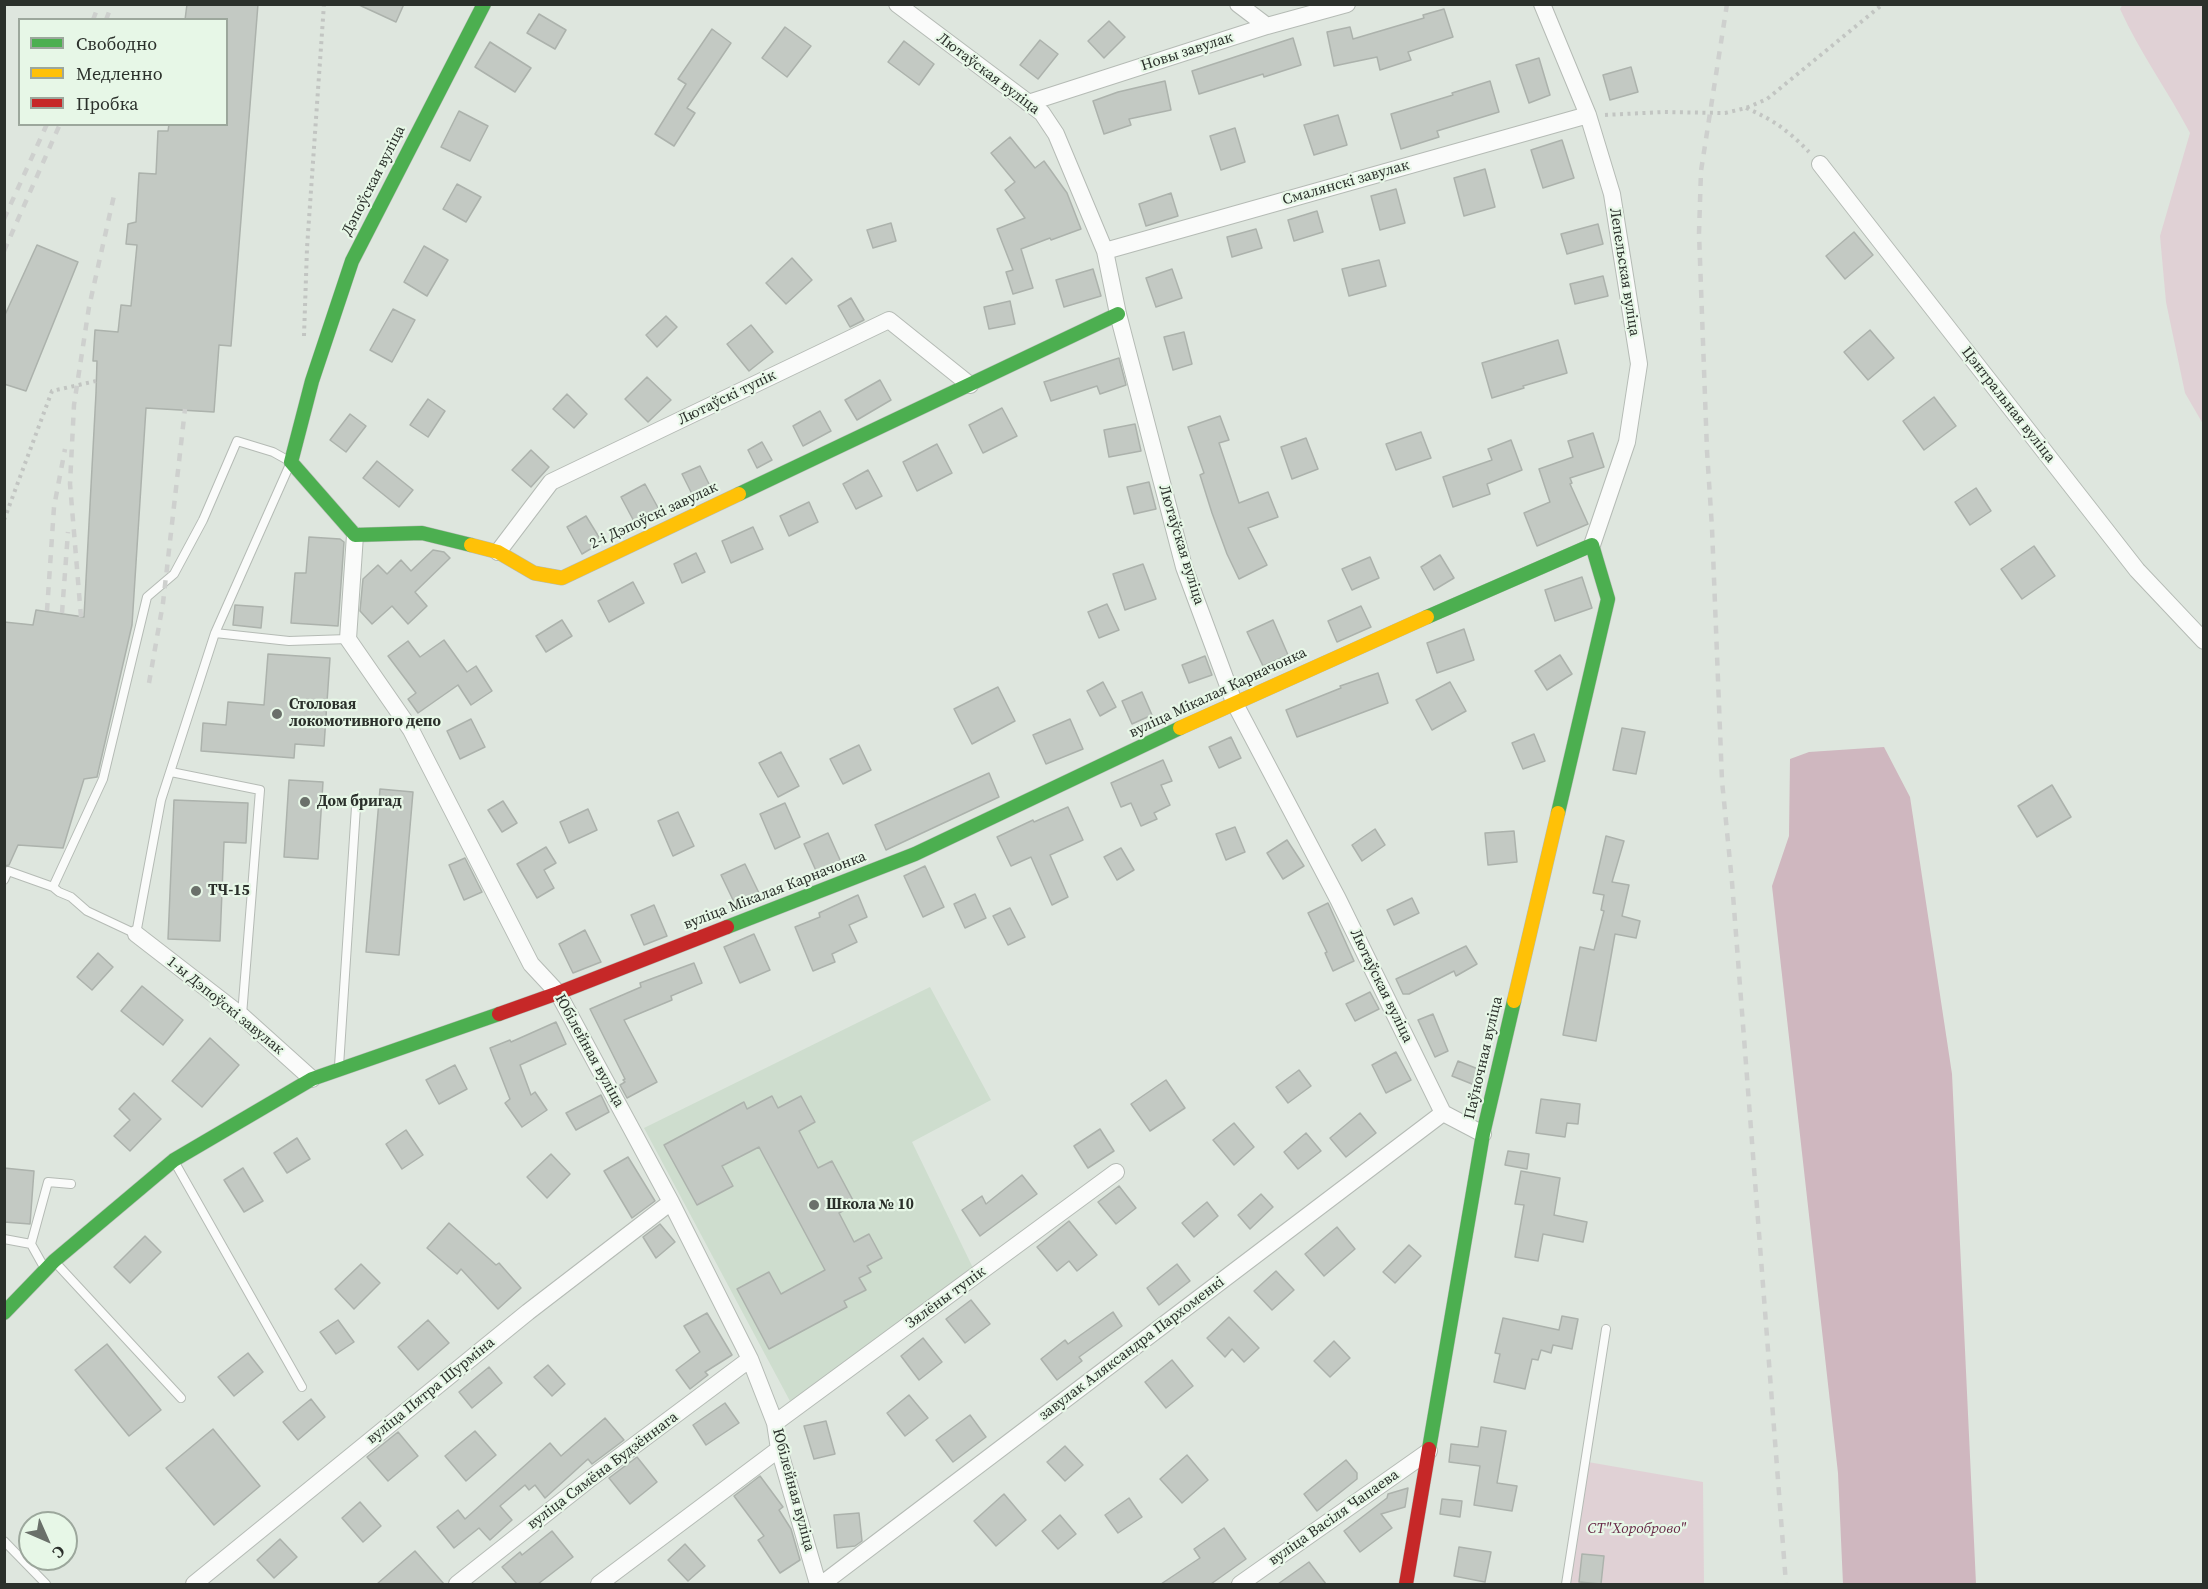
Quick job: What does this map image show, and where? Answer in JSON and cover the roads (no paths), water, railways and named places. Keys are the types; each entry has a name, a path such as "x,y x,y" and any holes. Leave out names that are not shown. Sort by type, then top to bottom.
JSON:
{"street":[{"name":"Дэпоўская вуліца","path":"291,462 312,381 352,261 484,4"},
{"name":"Лютаўская вуліца","path":"897,4 1042,113 1056,134 1105,251 1118,314 1184,567 1234,702 1338,898 1443,1113"},
{"path":"1238,4 1267,26"},
{"name":"Новы завулак","path":"1028,103 1267,26 1347,4"},
{"name":"Лепельская вуліца","path":"1542,4 1588,115 1612,194 1639,364 1627,442 1592,545"},
{"name":"Смалянскі завулак","path":"1105,251 1588,115"},
{"name":"Цэнтральная вуліца","path":"1820,164 2137,570 2204,641"},
{"name":"2-і Дэпоўскі завулак","path":"354,535 422,533 498,552 534,573 562,578 1118,314"},
{"name":"Лютаўскі тупік","path":"498,552 552,482 889,320 970,385"},
{"path":"291,462 354,535 348,639"},
{"name":"вуліца Мікалая Карначонка","path":"4,1313 50,1265 174,1160 312,1080 558,993 915,854 1234,702 1592,545"},
{"name":"Паўночная вуліца","path":"1406,1584 1483,1134 1608,599 1592,545"},
{"name":"Юбілейная вуліца","path":"348,639 411,730 531,963 558,993 671,1202 750,1359 776,1424 779,1449 820,1584"},
{"name":"1-ы Дэпоўскі завулак","path":"136,934 242,1016 312,1080"},
{"path":"1443,1113 1483,1134"},
{"name":"завулак Аляксандра Пархоменкі","path":"820,1584 1443,1113"},
{"name":"Зялёны тупік","path":"776,1424 1116,1172"},
{"name":"вуліца Пятра Шурміна","path":"194,1584 528,1311 671,1202"},
{"name":"вуліца Сямёна Будзённага","path":"457,1584 591,1478 750,1359"},
{"path":"599,1584 779,1449"},
{"name":"вуліца Васіля Чапаева","path":"1240,1584 1429,1451"}],"lane":[{"path":"4,880 8,872 53,887 71,897 87,911 136,934 161,800 215,633 291,462 273,452 237,441 203,520 174,574 147,597 103,779 53,887"},
{"path":"215,633 289,642 348,639"},
{"path":"171,772 260,790 242,1016"},
{"path":"339,1070 356,807"},
{"path":"174,1160 302,1387"},
{"path":"31,1244 48,1182 71,1184"},
{"path":"4,1239 31,1244 181,1398"},
{"path":"1566,1584 1606,1329"},
{"path":"4,1541 46,1584"}],"railway":[{"path":"94,18 99,4"},
{"path":"107,18 112,4"},
{"path":"1727,4 1701,171 1699,233 1707,451 1722,781 1732,882 1786,1584"},
{"path":"4,219 46,126"},
{"path":"4,251 59,126"},
{"path":"81,617 70,484 74,405 89,307 115,191"},
{"path":"149,683 163,603 185,409"},
{"path":"47,611 54,507 65,449"},
{"path":"62,613 68,532"}],"place":[{"name":"Столовая локомотивного депо","path":"277,714"},
{"name":"Дом бригад","path":"305,802"},
{"name":"ТЧ-15","path":"196,891"},
{"name":"Школа № 10","path":"814,1205"}],"park label":[{"name":"СТ\"Хороброво\"","path":"1637,1529"}]}
